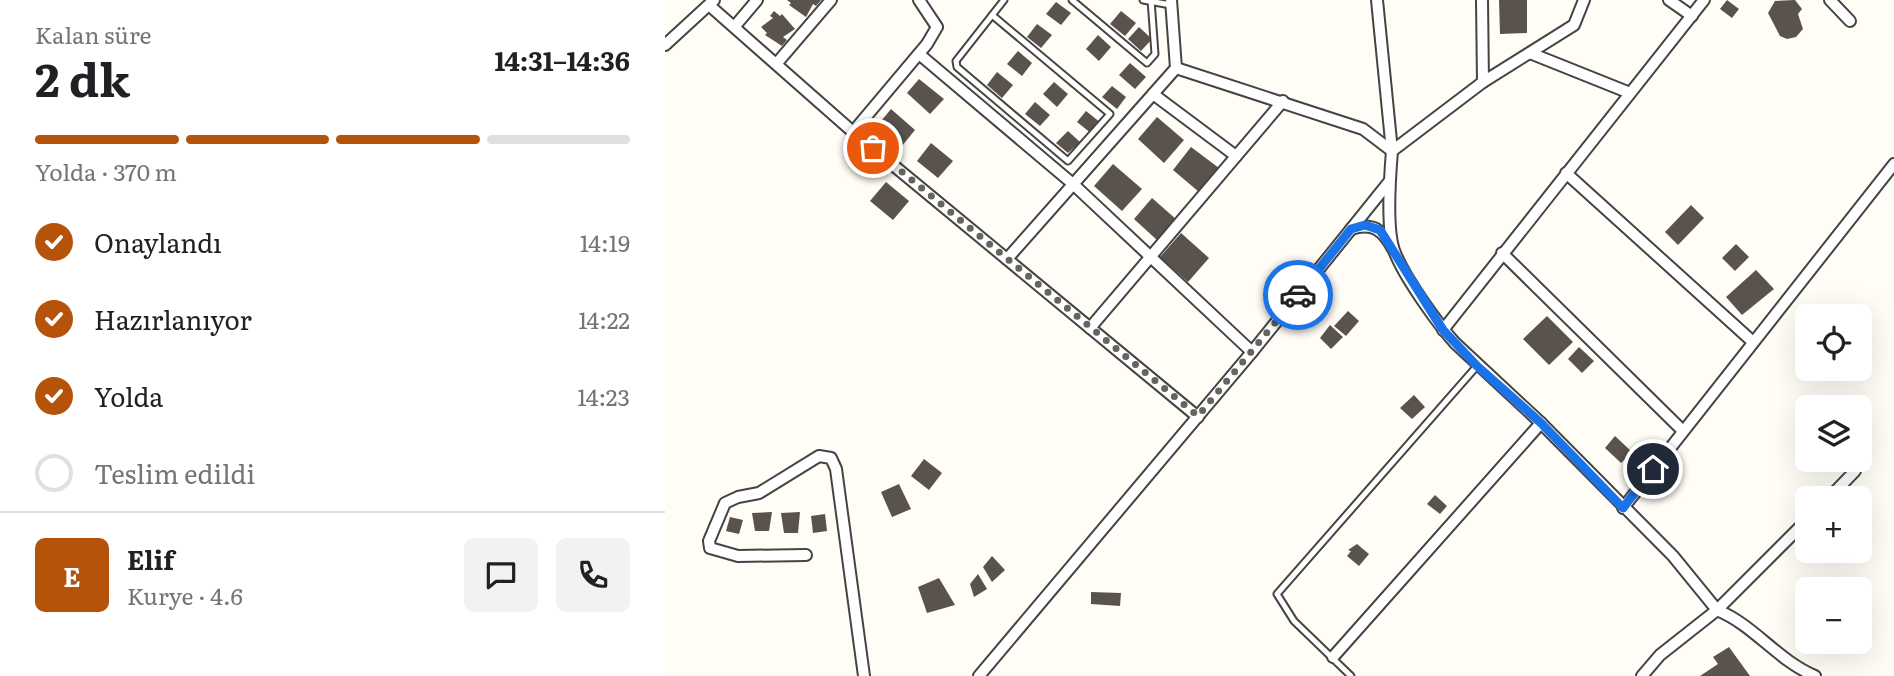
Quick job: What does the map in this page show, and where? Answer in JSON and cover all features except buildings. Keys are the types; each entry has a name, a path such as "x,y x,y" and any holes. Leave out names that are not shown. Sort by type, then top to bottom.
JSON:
{"street":[{"path":"735,26 757,0"},
{"path":"776,63 831,0"},
{"path":"853,132 919,54 937,27 919,0"},
{"path":"1377,0 1392,151 1389,182 1394,252"},
{"path":"1482,0 1483,82"},
{"path":"1392,151 1483,82 1574,25 1584,0"},
{"path":"1669,0 1692,16"},
{"path":"1443,330 1704,0"},
{"path":"1830,0 1850,22"},
{"path":"1007,259 1176,68 1171,2"},
{"path":"665,45 712,3 853,132 1198,416"},
{"path":"1530,53 1630,93"},
{"path":"919,54 1073,184 1252,352"},
{"path":"1176,68 1363,129 1392,151"},
{"path":"1153,94 1236,156"},
{"path":"1090,328 1283,102"},
{"path":"1623,508 1894,164"},
{"path":"1566,173 1753,342"},
{"path":"979,676 1252,352 1389,182"},
{"path":"1351,229 1365,225 1380,230 1443,330 1477,366 1541,423 1673,556 1717,610 1733,617 1783,660 1815,676"},
{"path":"1502,253 1682,430"},
{"path":"1333,657 1541,423"},
{"path":"806,555 738,556 710,548 709,541 725,503 738,496 759,493 819,456 831,458 836,469 864,676"},
{"path":"1841,486 1854,472"},
{"path":"1642,676 1660,654 1717,610 1795,532"}],"lane":[{"path":"992,15 1110,114 1068,161 957,67 956,61 992,15 1005,0"},
{"path":"1072,0 1147,62 1155,54 1151,1"},
{"path":"1143,0 1171,2"},
{"path":"1351,676 1294,621 1277,594 1477,366"}],"way so far":[{"path":"873,148 1198,416 1298,295"}],"route":[{"path":"1298,295 1351,229 1365,225 1380,230 1443,330 1477,366 1541,423 1623,508 1653,469"}]}
